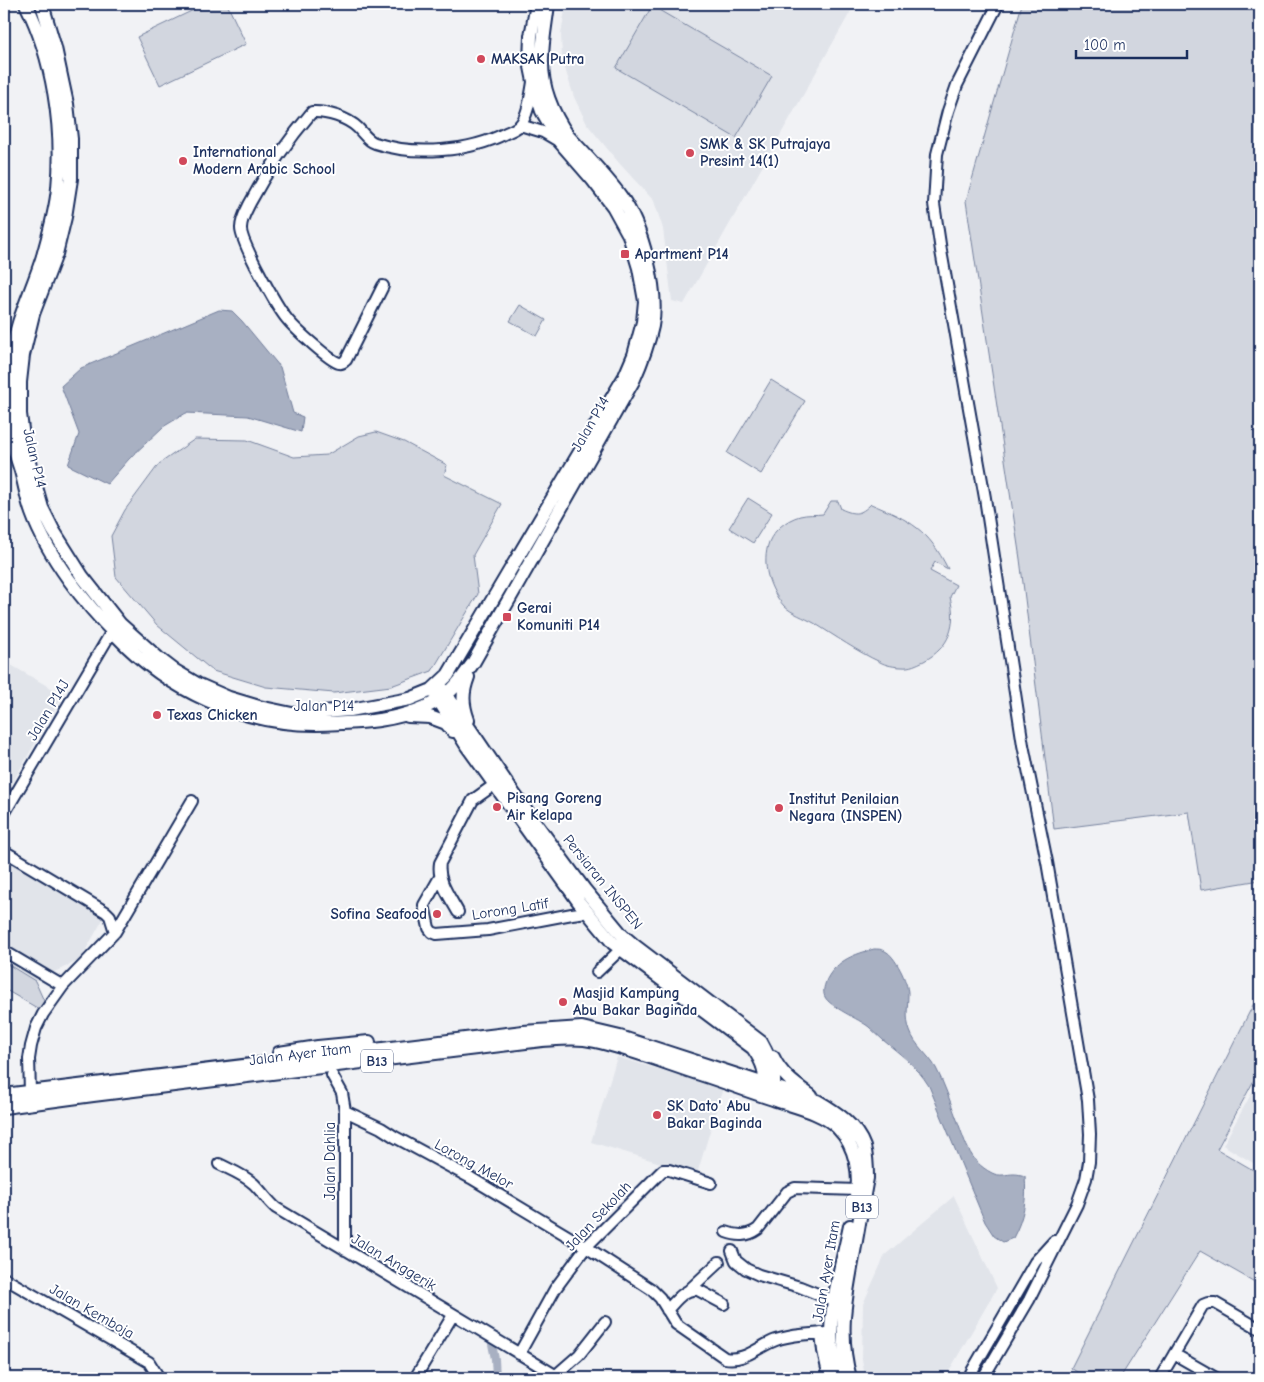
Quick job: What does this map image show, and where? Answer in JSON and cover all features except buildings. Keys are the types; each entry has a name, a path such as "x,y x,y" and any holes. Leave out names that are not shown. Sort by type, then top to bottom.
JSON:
{"main road":[{"name":"Jalan P14","path":"26,4 35,20 45,50 52,79 60,134 58,190 51,225 42,259 18,328 12,352 9,385 11,438 32,513 55,559 99,617 175,671 197,684 229,698 292,714 350,710 410,699 439,692 458,683 473,663 633,381 643,357 652,324 653,300 649,273 638,229 622,198 565,131 552,107 546,91 542,59 548,4"},
{"name":"Jalan P14","path":"43,5 55,48 67,104 71,139 71,179 65,217 56,254 33,314 23,355 20,382 20,414 24,445 42,508 52,530 116,628 125,645 168,679 193,693 225,707 255,717 294,724 350,723 414,712 439,692 625,376 634,354 643,322 645,301 639,268 629,235 613,206 560,142 542,111 533,81 530,62 531,40 537,4"},
{"path":"470,740 463,692 473,663"},
{"path":"439,692 470,740"},
{"path":"383,718 430,717 446,723 470,740"},
{"name":"Persiaran INSPEN","path":"470,740 494,785 587,912 614,943 753,1048 762,1062"},
{"name":"Persiaran INSPEN","path":"470,740 514,794 584,889 622,935 761,1042 771,1061 768,1092"},
{"name":"B13","path":"30,1092 209,1070 234,1060 318,1047 427,1036 448,1041 523,1032 582,1028 620,1037 768,1092"},
{"name":"Jalan Ayer Itam","path":"4,1107 542,1040 578,1038 615,1046 741,1082"},
{"path":"761,1042 770,1051 778,1067 790,1080 818,1101"},
{"path":"229,1079 332,1075 413,1064 512,1045"},
{"path":"741,1082 759,1068 762,1062"},
{"path":"762,1062 768,1092"},
{"path":"4,1095 30,1092"},
{"name":"Jalan Ayer Itam","path":"768,1092 818,1101 834,1110 846,1120 859,1137 864,1148 867,1178 845,1302 843,1332 845,1356 850,1378"},
{"name":"Jalan Ayer Itam","path":"768,1092 826,1118 849,1141 854,1154 858,1190 835,1301 826,1333 838,1378"}],"street":[{"path":"983,1378 1045,1269 1077,1204 1086,1179 1090,1134 1088,1100 1047,862 1023,745 985,498 942,260 934,204 938,154 956,85 998,4"},
{"path":"383,286 346,360 339,363 326,354 286,318 259,272 241,234 241,225 259,186 296,131 312,112 320,111 330,113 356,126 373,142 407,150 443,149 474,145 496,138 520,125 526,114 533,81"},
{"path":"520,125 543,132 560,142"},
{"name":"Jalan P14J","path":"4,814 116,628"},
{"path":"458,912 440,877 440,863 473,800 494,785"},
{"path":"30,1092 29,1059 31,1046 36,1028 43,1014 63,986 115,932 192,801"},
{"path":"4,851 106,912 110,916 115,932"},
{"name":"Lorong Latif","path":"440,877 424,905 429,928 437,934 488,930 587,912"},
{"path":"106,912 130,908"},
{"path":"597,972 621,949"},
{"path":"4,951 63,986"},
{"name":"Jalan Dahlia","path":"332,1075 342,1093 345,1112 345,1250"},
{"name":"Lorong Melor","path":"345,1112 381,1128 471,1178 586,1247 651,1289 660,1298 676,1324 725,1358 732,1360 739,1358 776,1340 826,1333"},
{"name":"Jalan Anggerik","path":"219,1164 255,1185 276,1208 557,1377"},
{"name":"Jalan Sekolah","path":"519,1354 555,1289 586,1247 663,1170 669,1170 711,1183"},
{"path":"726,1232 736,1235 753,1233 787,1192 795,1188 858,1190"},
{"path":"968,1378 1035,1262 1063,1231"},
{"path":"732,1251 736,1261 746,1269 835,1301"},
{"path":"667,1310 719,1262"},
{"name":"Jalan Kemboja","path":"4,1278 149,1362 158,1378"},
{"path":"688,1291 698,1290 724,1304"},
{"path":"1160,1378 1203,1305 1208,1302 1215,1303 1260,1329"},
{"path":"415,1378 453,1315"},
{"path":"1004,1318 1015,1324"},
{"path":"557,1377 579,1355 606,1322"},
{"path":"826,1333 829,1378"},
{"path":"1174,1354 1216,1378"}],"shaded area":[{"path":"206,4 227,4 246,44 160,85 137,37"},
{"name":"SMK & SK Putrajaya Presint 14(1)","path":"566,4 855,4 684,304 672,301 663,229 654,201 587,124 574,97 562,59 561,34"},
{"path":"1022,4 1260,4 1260,880 1201,890 1189,812 1054,829 1020,559 966,201"},
{"path":"652,6 772,76 736,138 616,68"},
{"path":"520,305 546,320 537,336 510,321"},
{"path":"771,380 805,401 761,474 727,453"},
{"path":"376,432 404,442 447,465 444,475 502,504 473,555 478,594 432,671 391,686 334,693 266,687 213,671 157,625 116,577 111,536 125,510 159,464 195,439 247,440 294,457 327,455 359,436"},
{"path":"748,498 772,513 753,543 729,528"},
{"path":"831,501 838,501 841,509 857,513 871,504 908,521 925,535 941,555 948,569 935,562 930,571 956,585 950,597 953,617 952,626 940,649 924,661 905,667 882,663 790,611 774,592 768,576 766,559 769,542 774,533 790,520 800,516 823,514"},
{"path":"4,661 63,695 4,797"},
{"path":"4,845 110,907 80,960 35,981 4,962"},
{"path":"4,962 35,981 44,1001 39,1009 4,989"},
{"path":"1260,991 1260,1069 1217,1149 1260,1174 1260,1285 1200,1251 1120,1378 1086,1378 1071,1368"},
{"name":"SK Dato' Abu Bakar Baginda","path":"617,1057 723,1088 697,1174 591,1142"},
{"path":"1260,1078 1260,1167 1223,1145"},
{"path":"954,1196 997,1288 945,1378 865,1378 862,1359 863,1304 885,1255"}],"water":[{"path":"219,310 232,311 280,367 293,413 303,417 301,432 248,416 186,413 163,427 129,459 107,484 68,465 79,434 61,386 81,368"},
{"path":"874,949 883,950 889,954 903,976 908,993 908,1026 915,1041 933,1063 939,1074 972,1156 984,1168 995,1174 1025,1176 1026,1193 1024,1208 1013,1238 1003,1242 994,1236 985,1222 929,1086 919,1072 869,1027 833,1005 824,995 827,979 841,962"}],"waterway":[{"path":"492,1344 496,1378"}],"place":[{"name":"MAKSAK Putra","path":"481,59"},
{"name":"SMK & SK Putrajaya Presint 14(1)","path":"690,153"},
{"name":"International Modern Arabic School","path":"183,161"},
{"name":"Apartment P14","path":"625,254"},
{"name":"Gerai Komuniti P14","path":"507,617"},
{"name":"Texas Chicken","path":"157,715"},
{"name":"Pisang Goreng Air Kelapa","path":"497,807"},
{"name":"Institut Penilaian Negara (INSPEN)","path":"779,808"},
{"name":"Sofina Seafood","path":"437,914"},
{"name":"Masjid Kampung Abu Bakar Baginda","path":"563,1002"},
{"name":"SK Dato' Abu Bakar Baginda","path":"657,1115"}]}
